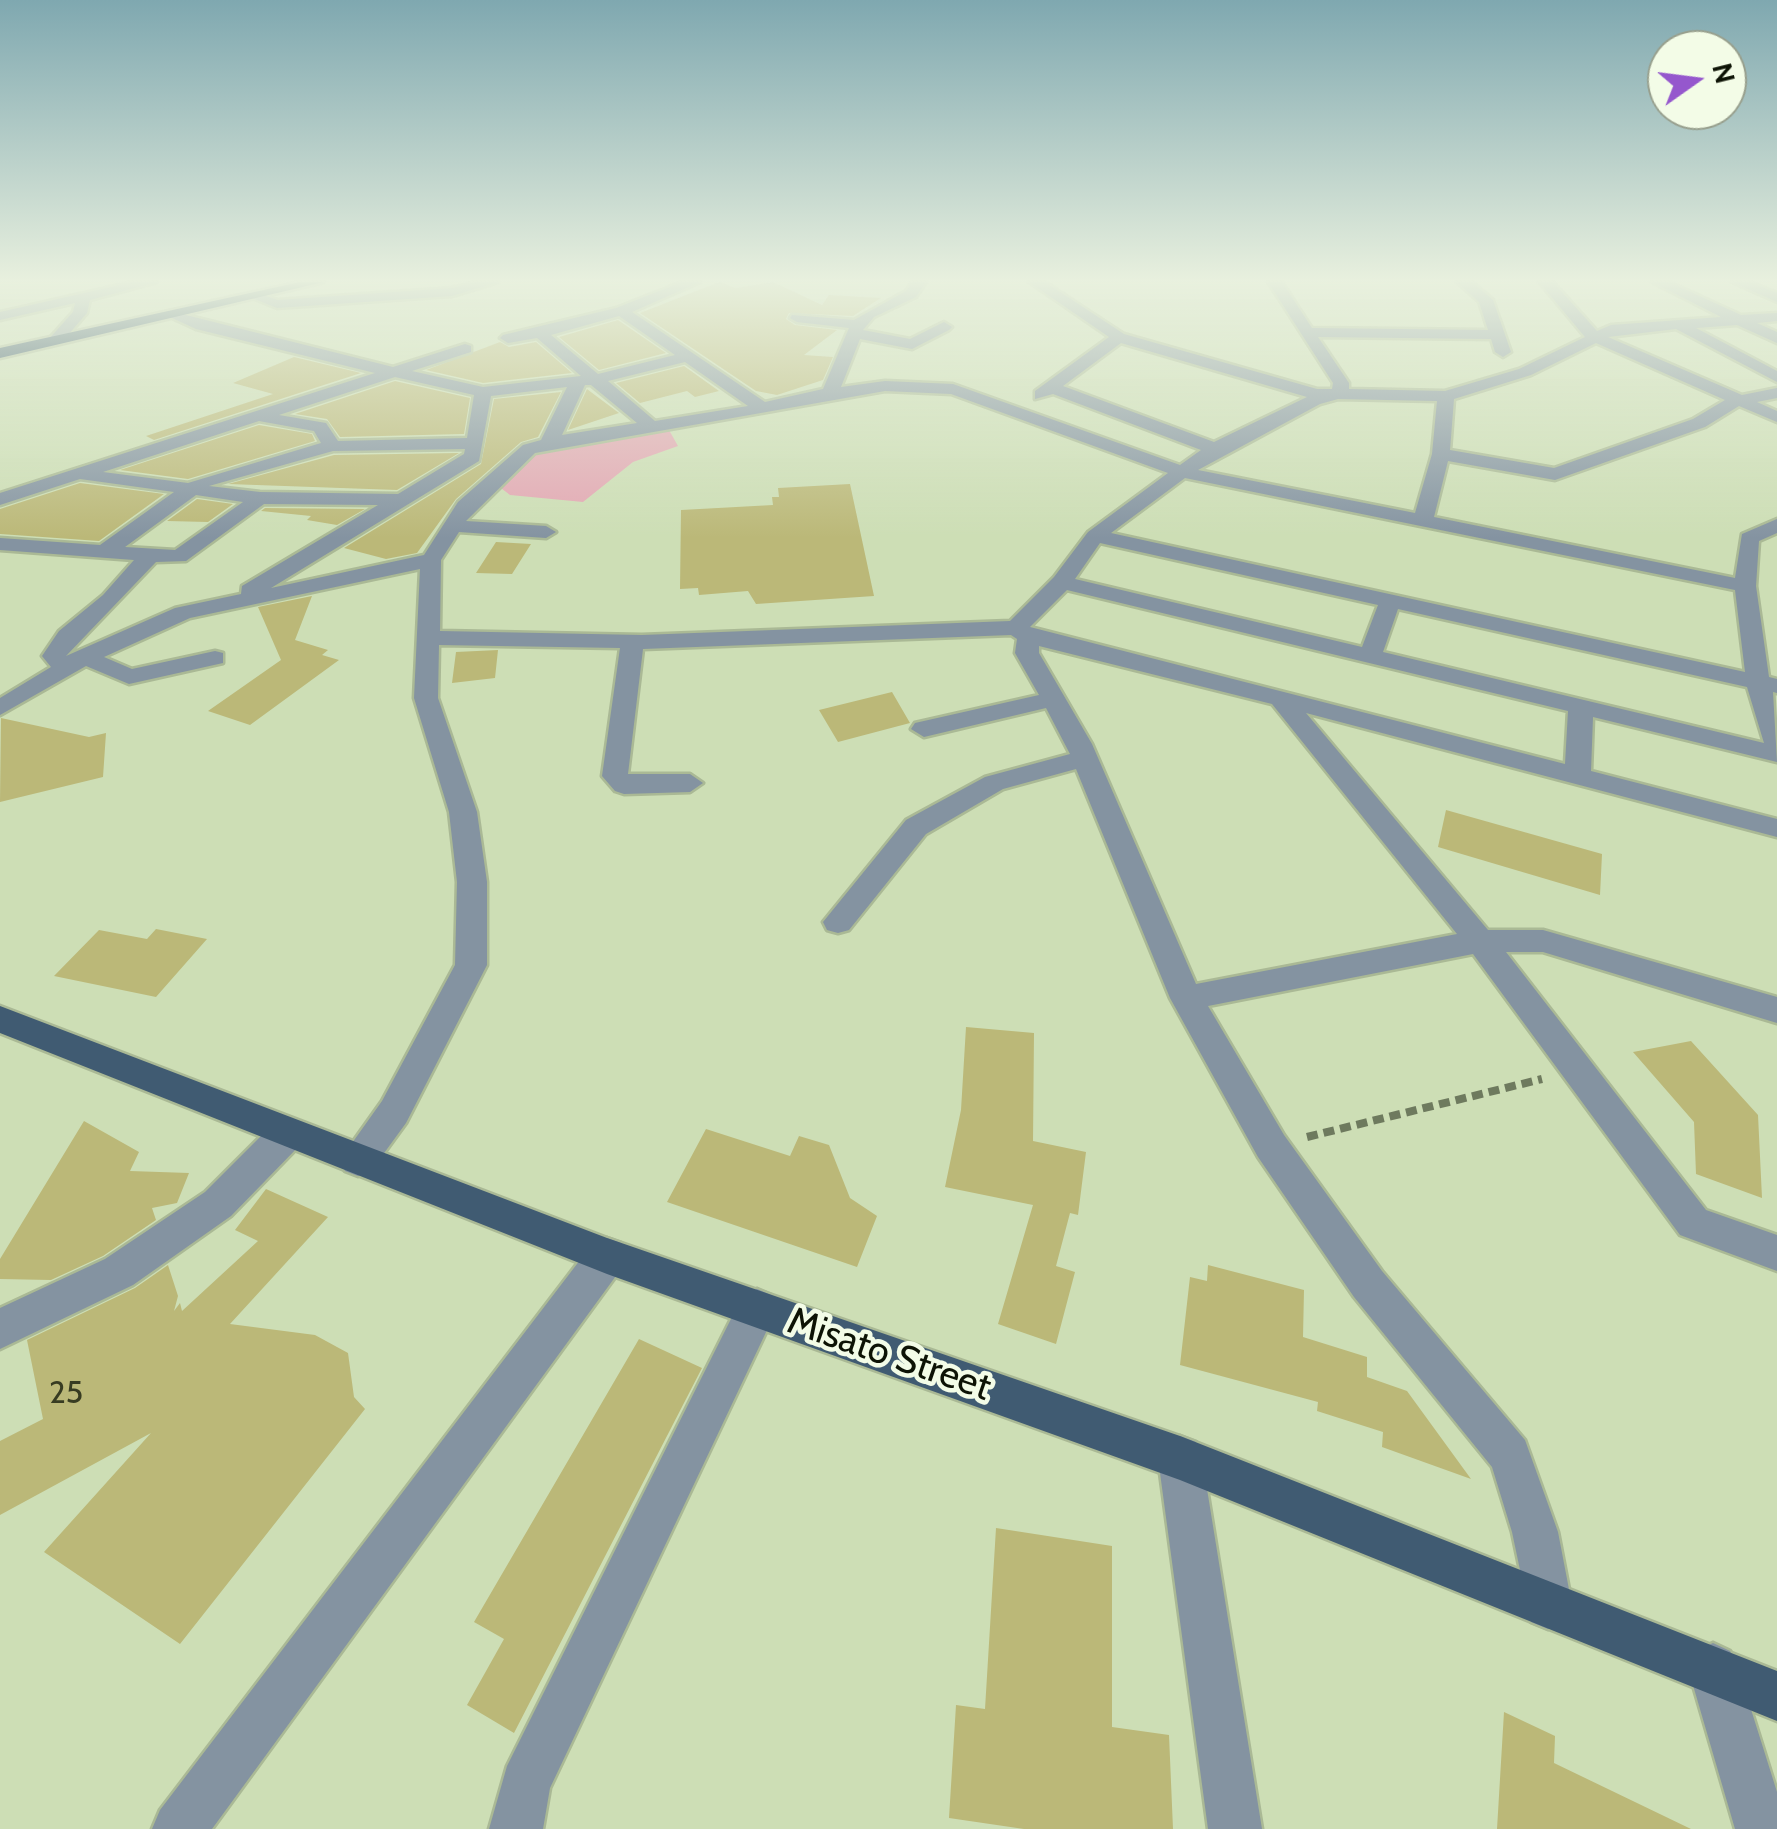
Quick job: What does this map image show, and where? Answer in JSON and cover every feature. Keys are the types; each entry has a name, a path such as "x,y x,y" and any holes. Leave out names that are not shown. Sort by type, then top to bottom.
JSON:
{"main road":[{"name":"Misato Street","path":"0,1019 607,1256 1180,1458 1777,1696"}],"street":[{"path":"362,367 483,392 578,382 644,367"},
{"path":"0,499 408,367"},
{"path":"583,367 652,427"},
{"path":"705,367 763,408"},
{"path":"830,393 840,367"},
{"path":"1014,409 1054,388 1080,367"},
{"path":"1225,367 1316,394 1446,396 1536,367"},
{"path":"1331,367 1342,384 1340,394"},
{"path":"1513,367 1518,374"},
{"path":"1659,367 1777,418"},
{"path":"549,443 578,382"},
{"path":"358,1160 394,1112 471,965 472,882 463,812 439,748 426,698 430,560 465,506 529,449 830,393 924,386 953,389 1182,472 1745,586"},
{"path":"1054,388 1215,449"},
{"path":"235,600 405,500 473,450 483,392"},
{"path":"1441,454 1555,474 1699,423 1734,402 1777,393"},
{"path":"1022,633 1095,536 1215,449 1314,400 1340,394"},
{"path":"1423,521 1441,454 1446,396"},
{"path":"255,416 320,427 332,446"},
{"path":"106,550 190,489 232,471 332,446 473,450 514,460"},
{"path":"76,474 260,498 405,500"},
{"path":"0,544 178,556 260,498"},
{"path":"453,526 546,532"},
{"path":"1777,526 1750,538 1745,586 1777,744"},
{"path":"1095,536 1767,684"},
{"path":"152,554 111,600 67,636 54,656 129,677 215,658"},
{"path":"0,708 74,663 183,613 430,560"},
{"path":"1062,582 1777,754"},
{"path":"1370,656 1390,601"},
{"path":"426,638 632,642 1022,633 1777,828"},
{"path":"1022,633 1027,654 1085,758 1186,998 1272,1146 1368,1284 1510,1456 1535,1532 1548,1604"},
{"path":"632,642 615,776 624,784 690,783"},
{"path":"924,730 1053,699"},
{"path":"1281,699 1480,941 1693,1223 1777,1252"},
{"path":"1577,777 1581,706"},
{"path":"838,922 916,827 994,783 1085,758"},
{"path":"1186,998 1480,941 1544,941 1777,1010"},
{"path":"0,1329 119,1272 218,1204 287,1134"},
{"path":"180,1829 607,1256"},
{"path":"516,1829 525,1784 757,1309"},
{"path":"1180,1458 1234,1829"},
{"path":"1713,1668 1762,1829"}],"path":[{"path":"1272,1146 1578,1070"}],"shaded area":[{"path":"669,430 678,446 633,462 583,502 510,495 497,485 533,453"}],"building":[{"path":"270,367 337,367 361,373 154,440 146,436 273,394 233,383"},
{"path":"565,367 572,373 483,383 426,370"},
{"path":"686,367 719,391 695,397 687,391 640,403 616,383"},
{"path":"721,367 828,367 823,380 777,395 756,391"},
{"path":"395,381 470,398 464,434 340,437 327,419 295,414"},
{"path":"587,389 619,413 568,430"},
{"path":"561,392 538,437 521,442 456,499 417,553 386,559 344,548 481,464 494,399"},
{"path":"259,425 312,434 315,441 188,479 120,470"},
{"path":"459,453 397,490 228,484 334,455"},
{"path":"80,483 164,494 99,541 0,534 0,509"},
{"path":"850,484 874,596 756,604 748,591 699,595 698,588 680,589 681,510 773,505 772,497 779,497 778,488"},
{"path":"197,499 233,504 208,522 167,521"},
{"path":"365,509 337,525 307,520 311,516 261,511"},
{"path":"496,542 531,544 512,574 476,573"},
{"path":"312,596 295,640 328,650 322,655 339,660 250,725 208,711 281,660 258,607"},
{"path":"498,650 495,678 452,683 456,652"},
{"path":"892,692 910,723 838,742 819,710"},
{"path":"1,718 89,737 106,733 103,777 0,802"},
{"path":"1446,810 1602,854 1600,895 1438,847"},
{"path":"156,929 207,939 156,997 54,976 99,930 147,939"},
{"path":"966,1027 1034,1033 1033,1141 1086,1152 1078,1215 1070,1213 1056,1266 1075,1272 1056,1344 998,1324 1033,1205 945,1187 961,1110"},
{"path":"1691,1041 1758,1115 1762,1198 1696,1174 1694,1122 1633,1052"},
{"path":"84,1121 139,1152 130,1171 189,1173 177,1203 152,1208 156,1220 103,1256 51,1280 0,1279 0,1259"},
{"path":"706,1129 790,1156 799,1136 829,1145 850,1198 877,1216 857,1267 667,1202"},
{"path":"266,1189 328,1217 230,1324 315,1335 348,1353 354,1397 365,1409 180,1644 44,1552 151,1433 0,1515 0,1441 43,1419 27,1340 135,1288 168,1265 178,1296 174,1311 180,1303 182,1311 258,1241 235,1230"},
{"path":"1208,1265 1304,1290 1303,1337 1367,1357 1367,1377 1407,1391 1471,1479 1382,1447 1383,1432 1317,1411 1318,1402 1180,1365 1190,1277 1207,1281"},
{"path":"639,1339 702,1368 514,1733 467,1705 504,1639 474,1622"},
{"path":"996,1528 1112,1546 1112,1727 1169,1735 1173,1829 1024,1829 949,1818 956,1705 985,1709"},
{"path":"1504,1712 1555,1736 1554,1763 1691,1829 1497,1829"}]}
